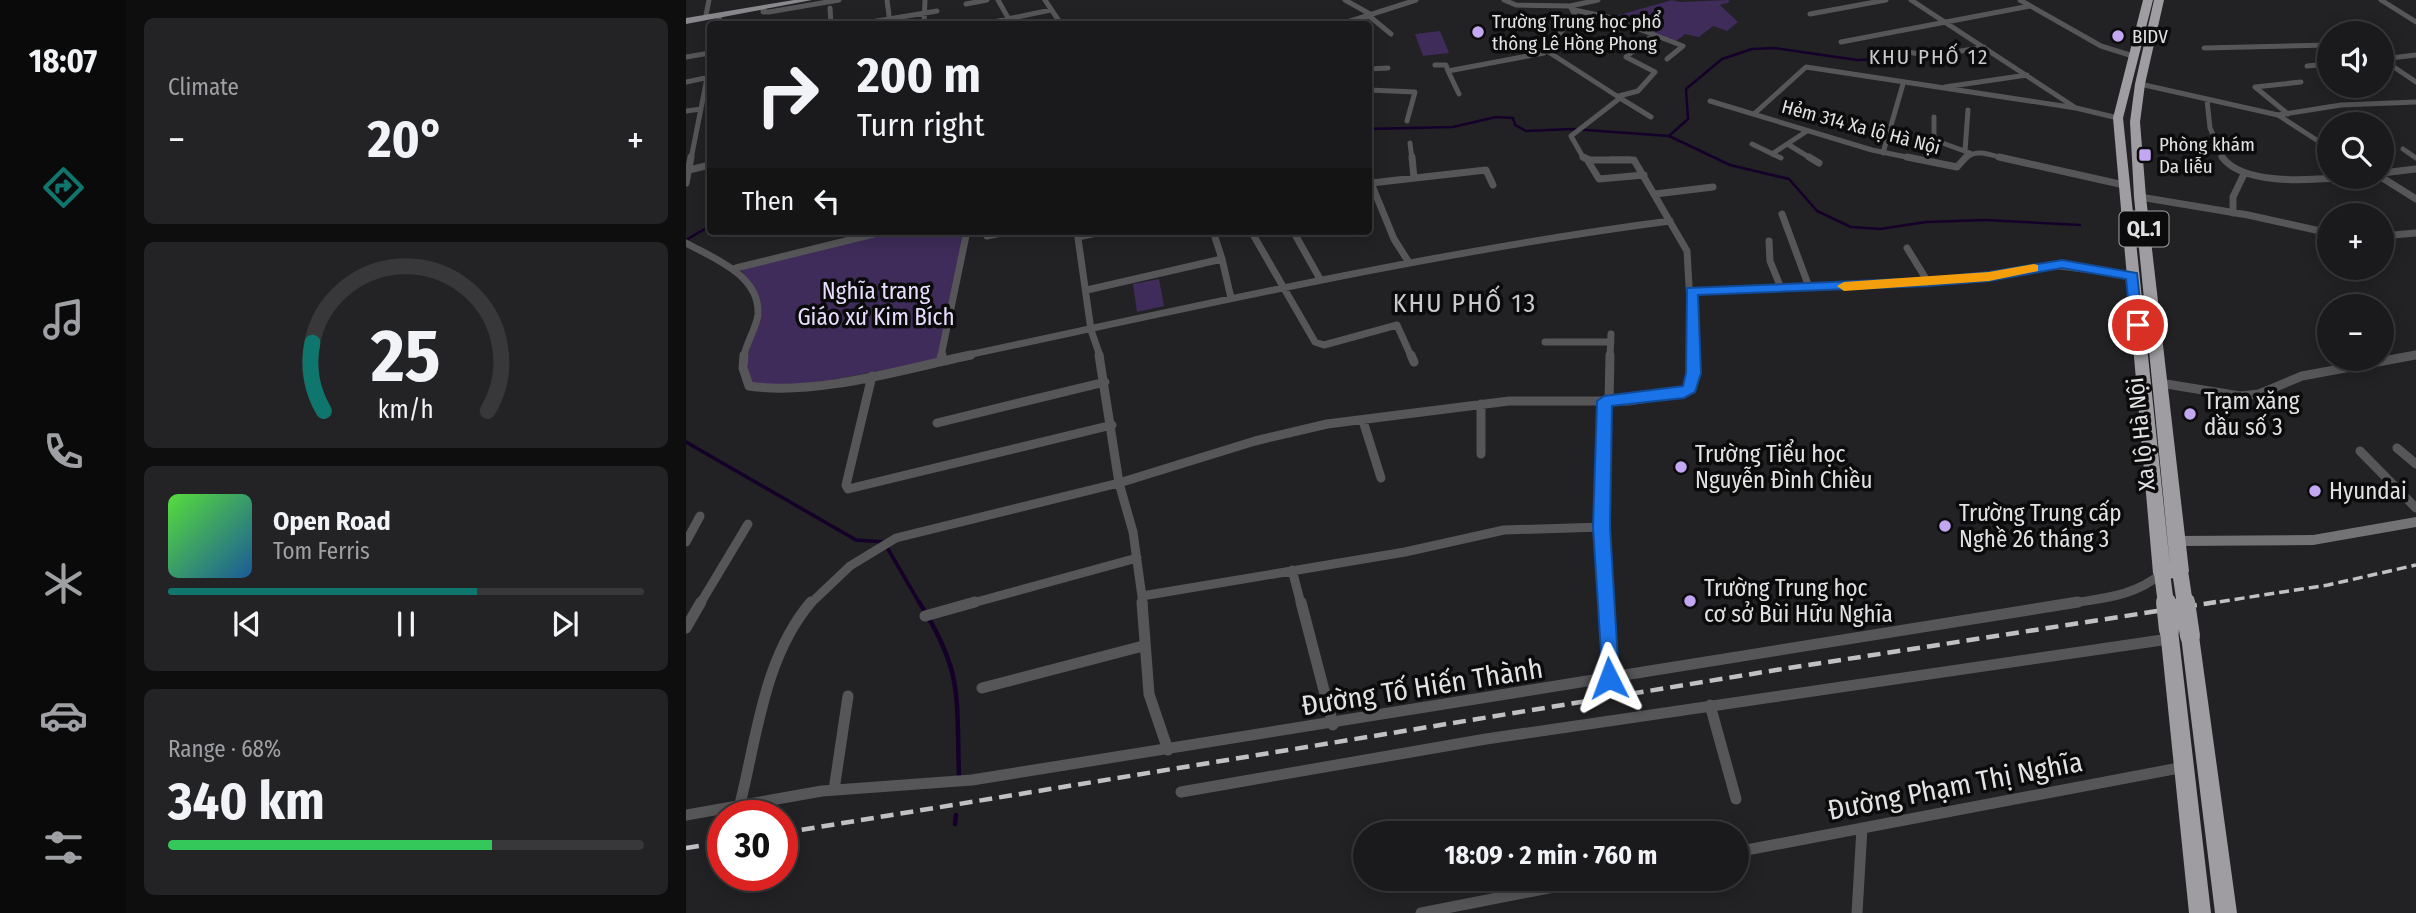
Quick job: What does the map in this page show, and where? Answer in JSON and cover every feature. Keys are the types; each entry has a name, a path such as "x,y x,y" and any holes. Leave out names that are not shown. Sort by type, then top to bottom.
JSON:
{"highway":[{"name":"Xa lộ Hà Nội","path":"2148,0 2118,118 2159,539 2171,572"},
{"name":"Xa lộ Hà Nội","path":"2159,0 2140,85 2135,122 2140,197 2177,541 2171,572"},
{"path":"2159,539 2177,541"},
{"name":"QL.1","path":"2171,572 2169,635 2200,913"},
{"name":"QL.1","path":"2171,572 2190,636 2226,913"}],"main road":[{"path":"720,18 754,3 794,0"},
{"path":"686,20 720,18 808,0"}],"street":[{"path":"706,17 709,1 719,0"},
{"path":"764,8 764,12 769,12 839,0"},
{"path":"887,0 890,21"},
{"path":"923,21 925,0"},
{"path":"966,4 987,0"},
{"path":"998,0 1009,21"},
{"path":"1045,0 1059,21"},
{"path":"1345,0 1369,14 1391,34"},
{"path":"1349,21 1416,0"},
{"path":"1504,0 1514,6 1546,3 1608,17 1683,46 1667,59"},
{"path":"1572,8 1598,0"},
{"path":"1810,15 1886,0"},
{"path":"1911,0 2076,108"},
{"path":"2020,0 2101,46 2133,56"},
{"path":"2381,0 2416,22"},
{"path":"1841,42 2030,6"},
{"path":"830,8 831,21"},
{"path":"1448,71 1516,60 1547,51 1573,20 1572,8"},
{"path":"1013,21 1051,10"},
{"path":"894,21 937,11"},
{"path":"1644,175 1599,179 1571,140 1573,134 1619,97 1638,91 1655,72 1626,57 1653,35"},
{"path":"2204,48 2317,45"},
{"path":"1901,51 1933,56 1984,47"},
{"path":"1547,51 1651,117"},
{"path":"686,57 707,54"},
{"path":"2394,58 2416,55"},
{"path":"1435,65 1446,65 1459,94"},
{"path":"2307,66 2317,65"},
{"path":"1754,114 1806,67 1903,84 2076,108 2118,118"},
{"path":"2394,67 2416,82"},
{"path":"1372,68 1388,68"},
{"path":"1933,88 2027,75"},
{"path":"686,82 707,78"},
{"path":"2288,114 2256,87 2301,82"},
{"path":"1883,153 1903,84"},
{"path":"2140,85 2278,115 2341,105 2416,102"},
{"path":"686,183 690,144 707,86"},
{"path":"1372,91 1415,92 1407,121"},
{"path":"2207,100 2206,113 2215,140 2231,169 2244,174 2317,179"},
{"name":"Hẻm 314 Xa lộ Hà Nội","path":"1710,101 1883,153 1957,167 1968,152 1977,152 2124,185"},
{"path":"686,111 701,109"},
{"path":"1934,117 1934,139 1968,152 1968,110"},
{"path":"2278,115 2317,140"},
{"path":"1772,154 1790,145 1807,131"},
{"path":"1410,143 1414,178"},
{"path":"1752,144 1781,158"},
{"path":"1790,145 1819,163"},
{"path":"2403,149 2416,158"},
{"path":"741,800 774,673 788,635 806,606 844,572 876,548 895,538 1119,483 1296,431 1481,404 1607,402 1684,393 1690,388 1694,373 1692,291 1687,251 1631,157 1588,161"},
{"path":"689,170 707,166"},
{"path":"2394,173 2416,169"},
{"path":"1372,183 1486,170 1493,185"},
{"path":"2233,212 2230,204 2233,193 2241,185 2244,174"},
{"path":"2394,184 2416,199"},
{"path":"1372,185 1394,239 1408,261"},
{"path":"1655,194 1713,187"},
{"path":"2140,197 2233,212 2317,230"},
{"path":"1782,214 1809,287"},
{"path":"686,243 736,268 744,279 758,314 742,362 742,372 748,386 777,390 872,376 1408,261 1541,238 1670,221"},
{"path":"2394,235 2416,233"},
{"path":"736,268 870,235"},
{"path":"940,362 966,235"},
{"path":"987,236 992,235"},
{"path":"1078,235 1091,330 1105,382 1119,483 1133,532 1142,596 1143,646 1149,694 1168,750"},
{"path":"1214,235 1231,298"},
{"path":"1253,235 1317,344 1397,325 1414,362"},
{"path":"1295,235 1320,279"},
{"path":"1769,241 1770,261 1781,288"},
{"path":"1907,248 1928,282"},
{"path":"1087,290 1222,259"},
{"path":"1692,291 1928,282 1989,277 2062,264 2133,275"},
{"path":"1545,342 1611,338 1602,527 1609,678"},
{"path":"2160,383 2240,396 2259,394 2302,376 2416,355"},
{"path":"872,376 846,485 848,489 1112,425"},
{"path":"937,423 1105,382"},
{"path":"1481,404 1481,454"},
{"path":"1363,421 1381,478"},
{"path":"2397,448 2416,464"},
{"path":"2360,451 2416,508"},
{"path":"686,542 700,516"},
{"path":"2177,541 2313,540 2416,522"},
{"path":"686,628 748,524"},
{"path":"1142,596 1405,552 1504,530 1602,527"},
{"path":"925,616 1137,558"},
{"path":"1292,570 1333,724"},
{"name":"Đường Tố Hiến Thành","path":"767,800 834,790 972,780 1333,724 2129,594 2171,572"},
{"path":"1181,792 1440,746 2169,635"},
{"path":"982,688 1143,646"},
{"path":"834,790 848,696"},
{"path":"1710,705 1736,799"},
{"name":"Đường Phạm Thị Nghĩa","path":"1749,850 2184,767"},
{"name":"Đường Tố Hiến Thành","path":"686,815 707,811"},
{"path":"1857,913 1863,828"},
{"path":"1421,913 1534,891"}],"green space":[{"path":"1672,0 1728,0 1730,2 1720,5 1738,22 1727,31 1713,26 1699,37 1685,34 1675,42 1612,17"},
{"path":"1440,31 1449,53 1423,56 1415,34"},
{"name":"Nghĩa trang Giáo xứ Kim Bích","path":"877,235 964,235 937,360 809,384 752,384 748,357 762,312 741,269"},
{"path":"1159,279 1164,306 1137,312 1133,284"}],"waterway":[{"path":"1669,136 1688,119 1686,89 1722,59 1752,49 1774,48 1857,60 1906,58"},
{"path":"1372,129 1453,127 1496,117 1513,118 1515,125 1526,131 1572,129 1669,136"},
{"path":"1669,136 1730,165 1789,179 1817,211 1851,227 1880,229 1926,222 1985,220 2080,225"},
{"path":"686,240 707,228"},
{"path":"686,442 856,540 885,542"},
{"path":"888,549 920,604"},
{"path":"919,602 934,627 951,667 957,704 959,775"},
{"path":"955,824 956,815"}],"railway":[{"path":"2205,604 2328,585 2416,565"},
{"path":"798,830 1776,670 2216,602"},
{"path":"686,848 707,845"}],"slow traffic":[{"path":"1844,286 1989,277 2034,268"}],"place":[{"name":"Trường Trung học phổ thông Lê Hồng Phong","path":"1478,32"},
{"name":"BIDV","path":"2118,36"},
{"name":"Phòng khám Da liễu","path":"2145,155"},
{"name":"Trạm xăng dầu số 3","path":"2190,414"},
{"name":"Trường Tiểu học Nguyễn Đình Chiều","path":"1681,467"},
{"name":"Hyundai","path":"2315,491"},
{"name":"Trường Trung cấp Nghề 26 tháng 3","path":"1945,526"},
{"name":"Trường Trung học cơ sở Bùi Hữu Nghĩa","path":"1690,601"}],"district":[{"name":"KHU PHỐ 12","path":"1929,57"},
{"name":"KHU PHỐ 13","path":"1465,303"}],"route":[{"path":"1609,678 1602,527 1604,401 1629,401 1684,393 1690,388 1694,373 1692,291 1928,282 1989,277 2062,264 2133,275 2138,325"}]}
